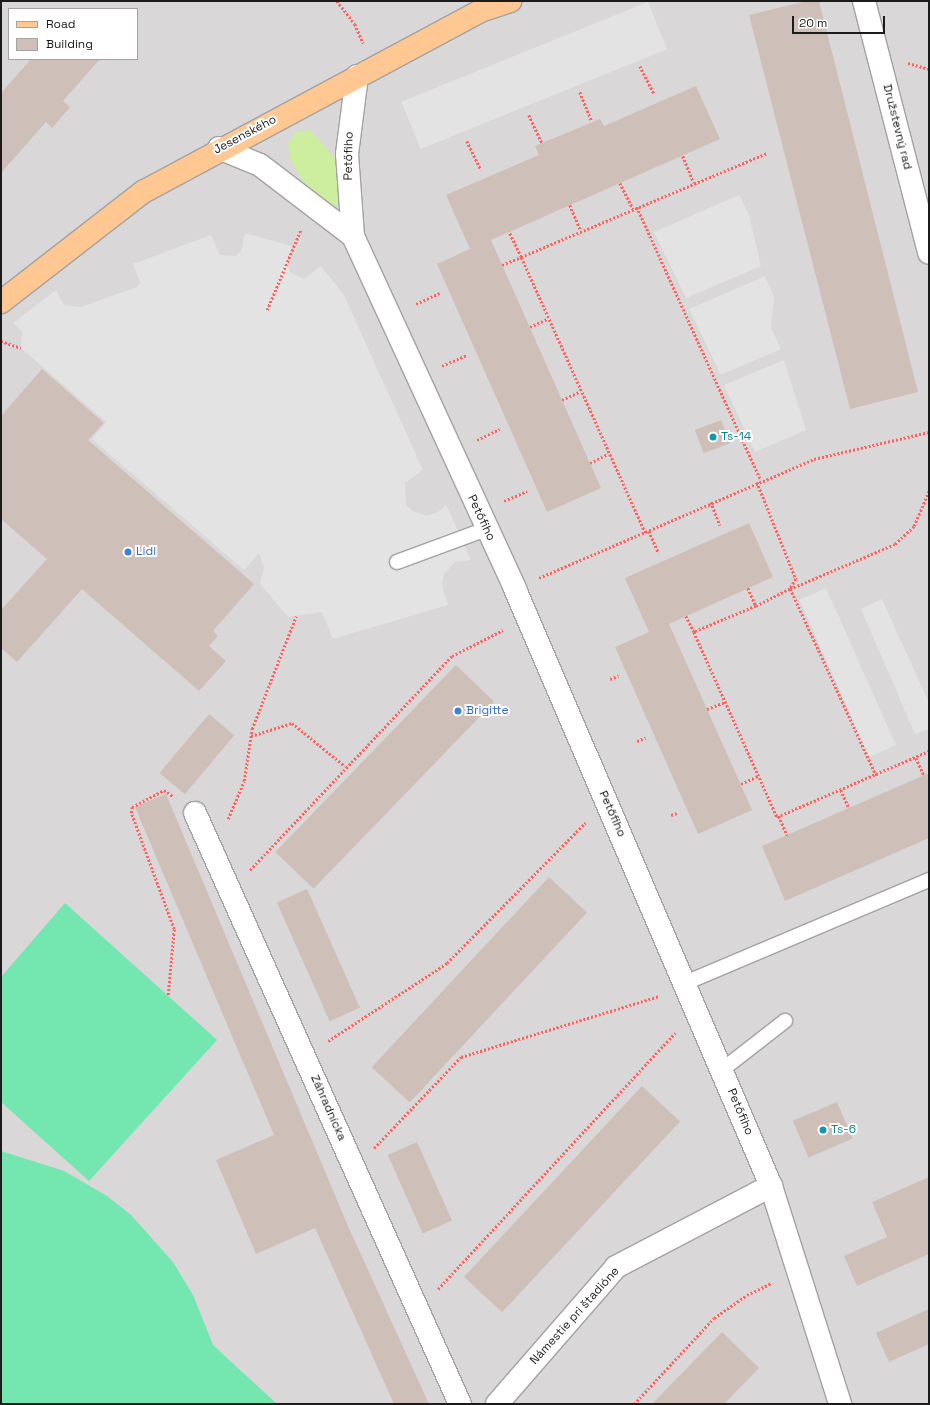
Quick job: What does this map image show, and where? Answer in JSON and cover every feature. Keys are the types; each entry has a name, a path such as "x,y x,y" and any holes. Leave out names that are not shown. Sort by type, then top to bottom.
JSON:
{"main road":[{"name":"Jesenského","path":"1,302 143,192 219,148 480,11 510,1"}],"street":[{"name":"Družstevný rad","path":"864,1 929,253"},
{"name":"Petőfiho","path":"357,76 347,154 353,236 486,530 685,983 771,1186 840,1404"},
{"name":"Petőfiho","path":"219,148 260,165 353,236"},
{"name":"Záhradnícka","path":"195,813 231,890 355,1169 416,1313 460,1404"},
{"name":"Námestie pri štadióne","path":"497,1404 616,1267 771,1186"}],"lane":[{"path":"397,562 486,530"},
{"path":"685,983 929,880"},
{"path":"722,1070 786,1021"}],"path":[{"path":"337,1 355,24 363,45 357,76"},
{"path":"904,62 929,69"},
{"path":"640,66 654,94"},
{"path":"580,92 592,121"},
{"path":"529,114 542,143"},
{"path":"468,141 481,170"},
{"path":"502,265 694,182 767,153"},
{"path":"683,156 694,182"},
{"path":"620,183 632,209"},
{"path":"570,205 581,231"},
{"path":"637,207 761,480"},
{"path":"267,310 303,220"},
{"path":"509,232 521,257 546,319 645,533"},
{"path":"416,304 440,293"},
{"path":"530,327 546,319"},
{"path":"1,342 21,348"},
{"path":"442,366 467,355"},
{"path":"562,400 579,392"},
{"path":"475,441 500,429"},
{"path":"558,570 645,533 761,480 814,459 929,432"},
{"path":"590,463 608,454"},
{"path":"757,482 796,579 790,589"},
{"path":"694,632 756,606 790,589 900,540 914,526 929,490"},
{"path":"502,502 527,491"},
{"path":"711,502 720,525"},
{"path":"649,531 659,553"},
{"path":"748,588 756,606"},
{"path":"790,589 876,776"},
{"path":"214,853 244,781 251,736 296,616"},
{"path":"686,616 758,776 779,816 787,835"},
{"path":"231,890 346,766 452,656 503,630"},
{"path":"610,679 618,676"},
{"path":"707,709 725,702"},
{"path":"251,736 292,722 346,766"},
{"path":"637,740 645,738"},
{"path":"779,816 876,776 929,752"},
{"path":"916,758 924,775"},
{"path":"741,784 758,776"},
{"path":"168,995 174,929 132,807 164,790 195,813"},
{"path":"841,790 849,808"},
{"path":"671,815 678,813"},
{"path":"305,1057 447,963 587,821"},
{"path":"355,1169 461,1057 664,995"},
{"path":"416,1313 679,1028"},
{"path":"634,1404 714,1318 747,1295 772,1283"}],"shaded area":[{"path":"1,1 929,1 929,1404 1,1404"},
{"path":"648,2 667,49 420,149 401,102"},
{"path":"739,195 749,215 761,266 686,298 654,232"},
{"path":"245,233 292,246 287,264 290,272 304,279 321,266 344,295 423,470 405,483 406,505 413,511 427,516 438,512 446,504 471,560 455,562 444,574 442,585 448,605 333,639 322,612 288,617 260,584 264,568 259,553 244,570 92,439 106,422 21,348 22,331 13,323 56,290 64,305 81,307 137,287 140,282 133,264 211,235 220,255 236,256 241,251"},
{"path":"765,276 774,297 771,328 781,349 721,375 689,309"},
{"path":"784,360 806,430 755,452 724,385"},
{"path":"826,588 896,745 869,757 800,600"},
{"path":"882,599 929,703 929,729 915,734 861,609"}],"green space":[{"path":"310,130 337,161 343,203 332,207 303,181 290,159 288,143 296,132"},
{"path":"65,903 217,1040 89,1181 1,1102 1,977"},
{"path":"1,1151 64,1171 107,1196 131,1215 173,1262 193,1295 213,1345 277,1404 1,1404"}],"building":[{"path":"807,1 819,1 918,392 850,409 749,15"},
{"path":"30,60 99,60 63,101 70,107 52,128 46,122 1,173 1,93"},
{"path":"696,86 720,139 491,240 601,488 547,512 437,264 470,249 446,195 539,155 535,146 600,119 604,126"},
{"name":"Lidl","path":"42,369 104,423 88,440 254,584 213,631 218,636 209,646 226,661 199,691 82,589 17,662 1,648 1,610 47,559 1,519 1,416"},
{"name":"Ts-14","path":"721,420 730,443 704,453 695,430"},
{"path":"749,523 773,577 669,624 752,810 698,834 615,647 649,632 625,578"},
{"path":"456,665 494,702 314,889 275,852"},
{"path":"209,714 234,735 185,794 160,773"},
{"path":"929,773 929,838 785,901 762,846"},
{"path":"166,794 348,1226 429,1404 394,1404 315,1228 256,1254 216,1160 274,1135 135,807"},
{"path":"549,877 587,912 410,1103 372,1067"},
{"path":"307,889 360,1008 330,1021 277,902"},
{"path":"642,1086 680,1121 502,1312 464,1277"},
{"name":"Ts-6","path":"837,1102 853,1139 808,1158 793,1121"},
{"path":"417,1142 452,1221 423,1234 388,1155"},
{"path":"929,1177 929,1254 857,1286 844,1256 887,1237 872,1202"},
{"path":"929,1309 929,1344 889,1362 876,1333"},
{"path":"722,1332 759,1368 724,1404 652,1404"}],"place":[{"name":"Ts-14","path":"713,437"},
{"name":"Lidl","path":"128,552"},
{"name":"Brigitte","path":"458,711"},
{"name":"Ts-6","path":"823,1130"}]}
